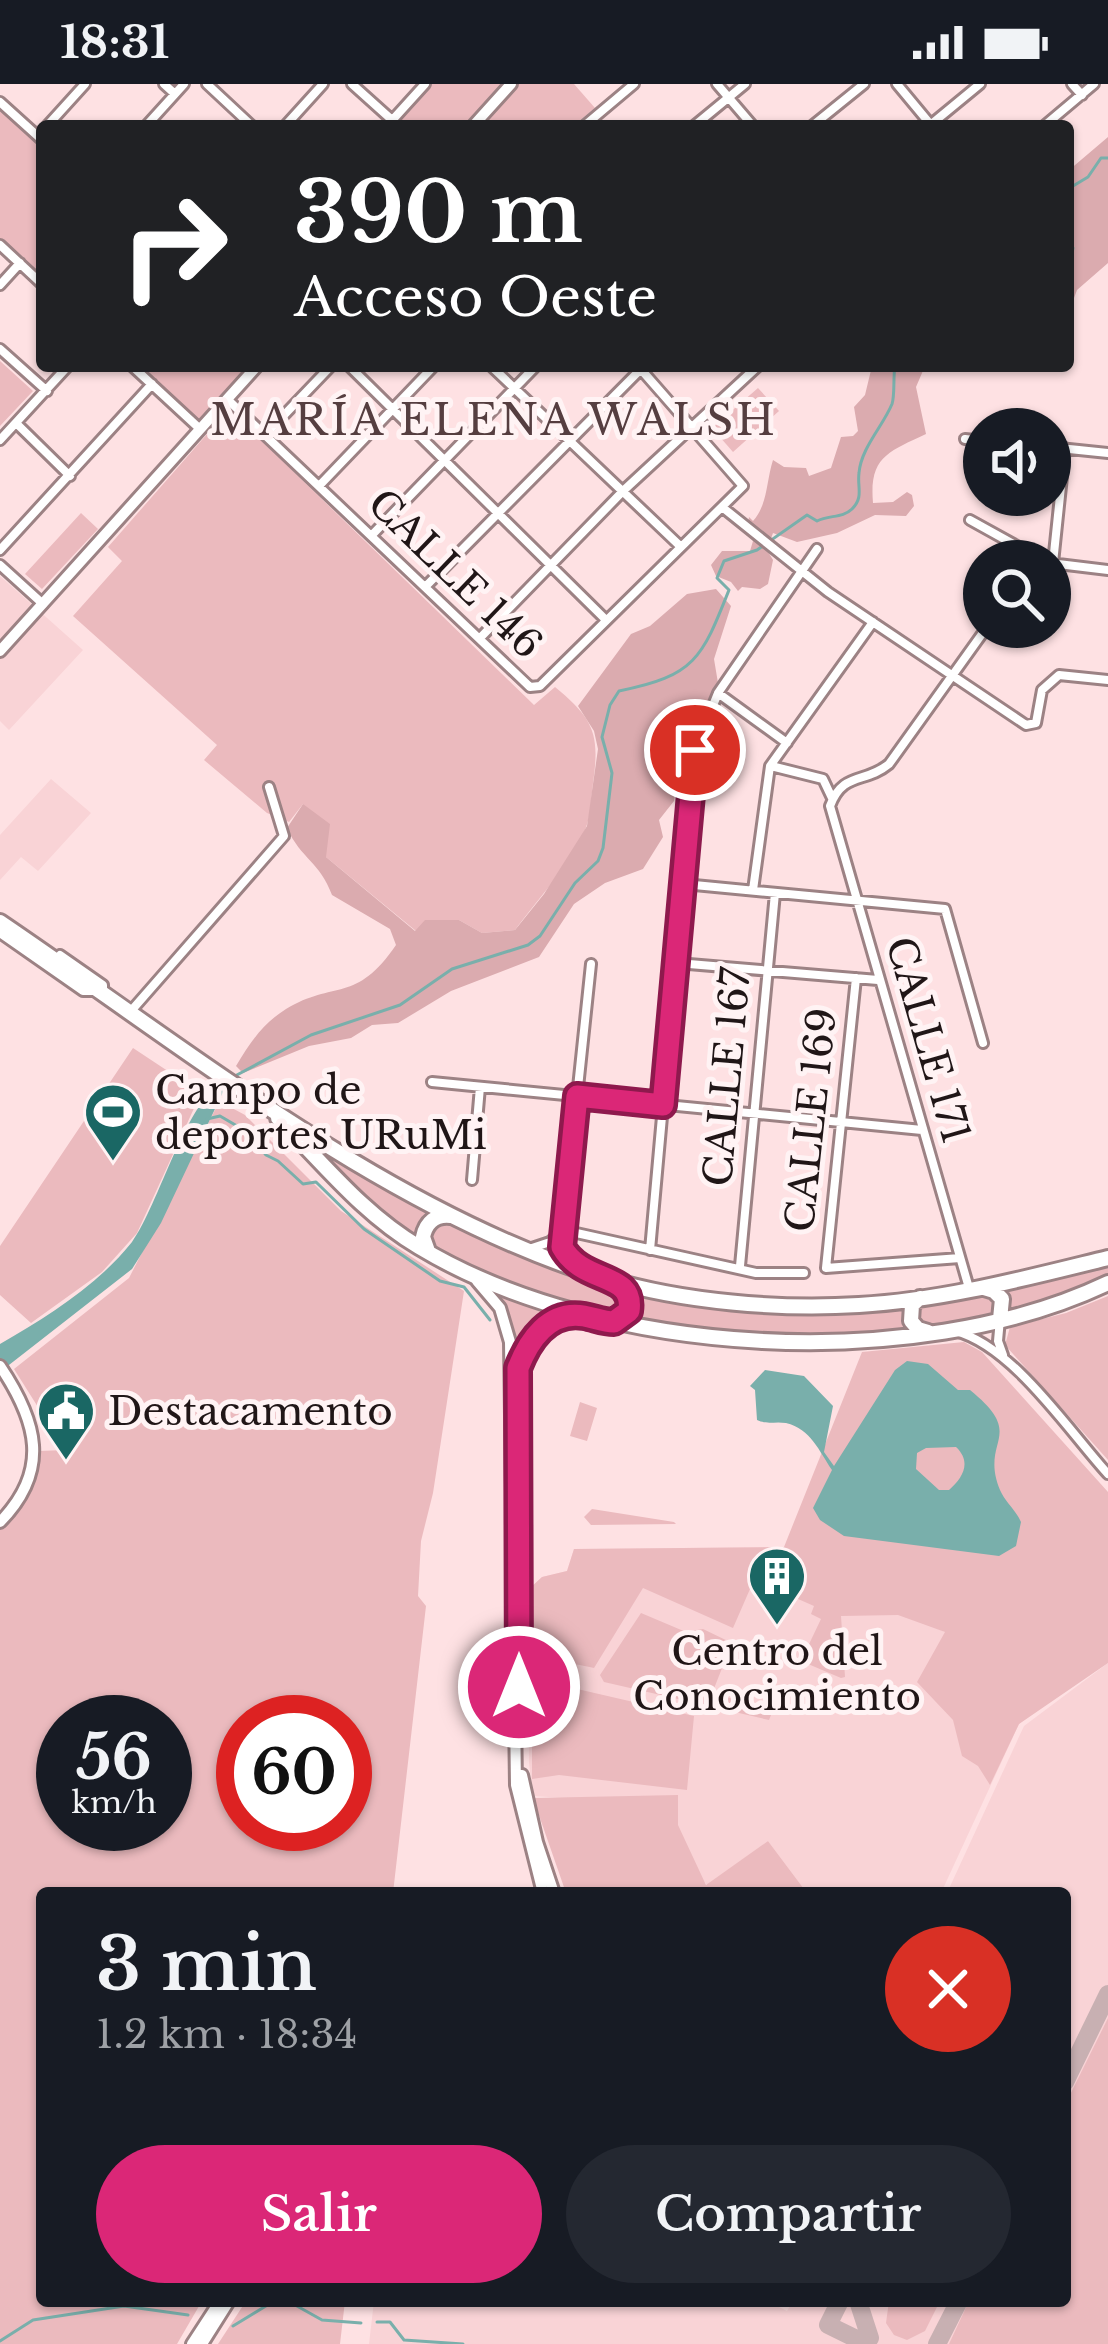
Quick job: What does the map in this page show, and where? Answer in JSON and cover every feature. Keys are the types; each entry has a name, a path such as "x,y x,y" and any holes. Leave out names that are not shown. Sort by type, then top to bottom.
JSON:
{"highway":[{"path":"0,918 359,1164 456,1218 611,1281 755,1305 858,1305 976,1289 1108,1258"},
{"path":"257,1097 349,1192 398,1233 461,1270 526,1298 606,1322 776,1340 871,1341 948,1330 1059,1304 1108,1283"},
{"path":"436,1256 424,1244 425,1229 434,1218 456,1218"},
{"path":"606,1322 620,1321 631,1305 628,1292 611,1281"},
{"path":"976,1289 994,1291 1002,1299 1000,1318"},
{"path":"920,1298 910,1316 918,1329 928,1332"}],"main road":[{"path":"478,120 511,84"},
{"path":"0,651 252,372"},
{"path":"461,1270 492,1294 508,1332 515,1784 541,1887"},
{"path":"552,1887 522,1784 517,1375 538,1332 557,1318 581,1315"},
{"path":"0,1522 27,1484 34,1448 25,1406 4,1372"},
{"path":"192,2344 216,2307"},
{"path":"202,2344 225,2307"}],"street":[{"path":"54,120 85,84"},
{"path":"164,84 175,94"},
{"path":"151,120 184,84"},
{"path":"207,84 246,120"},
{"path":"352,84 386,120"},
{"path":"392,120 424,84"},
{"path":"591,120 634,84"},
{"path":"718,84 748,120"},
{"path":"701,120 745,84"},
{"path":"819,120 864,84"},
{"path":"897,84 926,120"},
{"path":"938,120 980,84"},
{"path":"1072,84 1082,95"},
{"path":"1051,120 1094,84"},
{"path":"290,120 317,86"},
{"path":"0,102 36,129"},
{"path":"0,245 36,278"},
{"path":"0,285 20,263"},
{"path":"0,349 46,391"},
{"path":"0,440 63,372"},
{"path":"139,372 200,429"},
{"path":"265,435 326,372"},
{"path":"355,372 605,620 743,486 645,372"},
{"path":"319,486 428,372"},
{"path":"497,372 679,545"},
{"path":"372,536 530,372"},
{"path":"427,585 636,372"},
{"path":"480,638 623,491 751,372"},
{"path":"0,550 152,384"},
{"name":"CALLE 146","path":"227,399 530,686 540,686 605,620"},
{"path":"16,423 70,476"},
{"path":"1071,449 1108,453"},
{"path":"722,506 802,572 1025,725 1036,723 1042,690 1059,675 1108,680"},
{"path":"970,520 1006,540"},
{"path":"650,1250 695,750 718,693 817,549"},
{"path":"0,565 43,604"},
{"path":"1071,565 1108,570"},
{"path":"753,890 770,766 873,622"},
{"path":"831,802 844,783 889,764 972,648"},
{"path":"718,693 787,743"},
{"path":"770,766 823,779 831,802"},
{"path":"131,1011 284,836 269,787"},
{"name":"CALLE 171","path":"831,802 960,1258 976,1289"},
{"path":"684,884 939,905 950,916 983,1042"},
{"name":"CALLE 167","path":"740,1266 775,892"},
{"path":"0,933 82,991 103,992"},
{"path":"676,963 880,980"},
{"path":"583,1271 562,1247 591,964"},
{"name":"CALLE 169","path":"856,978 826,1268 960,1258"},
{"path":"432,1082 922,1130"},
{"path":"472,1180 481,1087"},
{"path":"563,1230 756,1273 804,1273"},
{"path":"526,1250 550,1242 563,1230"},
{"path":"1000,1318 998,1341 1007,1362"},
{"path":"948,1330 978,1340 1007,1362 1108,1474"}],"shaded area":[{"path":"429,84 503,84 470,120 396,120"},
{"path":"519,84 574,84 595,108 580,120 487,120"},
{"path":"0,107 36,140 36,272 0,239"},
{"path":"1108,137 1108,263 1074,298 1074,166"},
{"path":"0,361 33,391 0,426"},
{"path":"147,372 244,372 201,422"},
{"path":"871,372 922,372 916,387 926,434 884,458 874,475 873,503 893,502 907,492 914,506 906,516 875,515 837,533 797,542 773,533 767,550 773,560 768,584 760,589 742,587 738,591 716,576 711,565 722,551 750,551 749,517 753,521 761,507 773,460 784,467 806,468 809,476 831,468 841,437 858,431 854,407 865,395"},
{"path":"758,388 779,411 733,452 712,428"},
{"path":"229,409 534,705 555,687 586,719 596,752 587,825 562,869 515,930 482,933 459,920 416,931 326,857 303,804 289,822 267,813 204,760 217,745 73,616 122,561 108,547"},
{"path":"81,513 98,529 42,589 25,574"},
{"path":"0,576 83,650 9,730 0,721"},
{"path":"716,589 731,606 714,659 720,695 682,749 674,801 659,820 663,837 643,869 605,883 574,904 539,957 451,991 398,1023 372,1025 351,1038 309,1046 243,1073 236,1066 270,1021 303,1000 356,984 382,964 396,945 390,929 332,895 292,838 287,828 303,804 330,824 326,857 415,931 425,920 459,920 482,933 515,930 587,826 598,749 594,731 578,706 631,634 650,626 687,594"},
{"path":"51,779 91,813 38,871 21,857 0,880 0,835"},
{"name":"Campo de deportes URuMi","path":"133,1048 201,1093 137,1233 102,1272 31,1323 0,1295 0,1246"},
{"path":"216,1108 232,1108 245,1115 341,1211 464,1291 433,1493 421,1541 418,1596 426,1606 394,1887 36,1887 36,2307 199,2307 177,2344 0,2344 0,1511 39,1451 65,1450 14,1369 129,1278"},
{"path":"294,1126 439,1214 419,1242 383,1215"},
{"path":"446,1222 622,1291 625,1303 611,1314 467,1266 434,1244 433,1231"},
{"path":"1108,1263 1108,1278 1059,1301 1004,1314 1000,1289"},
{"path":"982,1291 999,1302 994,1315 930,1328 915,1315 918,1304"},
{"path":"497,1292 555,1314 535,1329 515,1374 516,1640 512,1324"},
{"path":"631,1293 755,1306 917,1300 918,1332 776,1338 622,1321"},
{"path":"1108,1296 1108,1460 1005,1345 1010,1327"},
{"path":"964,1342 982,1352 1108,1492 1108,1663 1019,1724 990,1785 978,1766 962,1756 953,1720 917,1682 945,1632 898,1615 841,1616 845,1677 841,1678 801,1661 821,1619 811,1614 814,1606 773,1588 768,1597 750,1589 733,1628 643,1588 594,1668 557,1660 537,1649 529,1628 528,1590 542,1577 567,1571 574,1549 784,1547 862,1352"},
{"path":"580,1402 597,1408 587,1441 570,1436"},
{"path":"592,1509 676,1524 591,1525 584,1517"},
{"path":"784,1547 1060,1693 1019,1724 944,1887 802,1887 768,1841 707,1885 671,1837 672,1805 533,1796 528,1590 542,1577 567,1571 574,1549"},
{"path":"641,1613 686,1632 703,1629 732,1643 713,1691 771,1715 769,1720 604,1682 600,1675"},
{"path":"1108,1663 1108,2344 369,2344 373,2307 779,2307 787,2311 789,2307 1071,2307 1071,1887 950,1887 1024,1726"},
{"path":"547,1682 694,1716 687,1790 559,1775 532,1779 532,1686"},
{"path":"678,1795 678,1825 706,1885 768,1841 802,1887 564,1887 533,1798"},
{"path":"1108,2018 1108,2344 949,2344 966,2307 1071,2307 1071,2093"},
{"path":"242,2307 344,2307 340,2344 218,2344"},
{"path":"888,2307 937,2307 925,2331 907,2340 894,2335 886,2323"}],"water":[{"path":"223,1083 223,1092 161,1223 132,1269 0,1372 0,1344 88,1286 132,1242 197,1110"},
{"path":"907,1361 928,1364 958,1390 970,1390 996,1418 995,1473 1002,1494 1021,1522 1016,1546 999,1556 844,1536 820,1520 813,1508 832,1470 802,1430 757,1420 755,1390 750,1386 765,1370 804,1376 833,1406 824,1452 834,1466 895,1370","holes":["956,1447 964,1458 964,1470 949,1490 939,1490 916,1469 917,1453"]}],"waterway":[{"path":"1074,185 1088,177 1101,158 1108,158"},
{"path":"235,1076 311,1035 400,1005 452,969 528,945 540,936 603,848 612,773 602,737 610,705 619,691 680,670 702,648 729,590 717,578 724,561 757,550 807,515 817,521 844,514 856,505 864,455 892,404 895,372"},
{"path":"207,1119 220,1116 249,1133 266,1155 303,1184 316,1182 364,1229 440,1281 464,1287 490,1320"},
{"path":"0,2341 33,2320 118,2307"},
{"path":"131,2307 188,2315"},
{"path":"233,2326 264,2307"},
{"path":"299,2307 322,2320 361,2323"},
{"path":"377,2322 390,2322 404,2340 463,2344"}],"taxiway":[{"path":"1071,2070 1108,1994"},
{"path":"837,2307 828,2325 867,2344"},
{"path":"860,2307 870,2338"},
{"path":"937,2344 956,2307"}],"place":[{"name":"Campo de deportes URuMi","path":"113,1163"},
{"name":"Destacamento","path":"66,1462"},
{"name":"Centro del Conocimiento","path":"777,1627"}],"district":[{"name":"MARÍA ELENA WALSH","path":"494,420"}],"route":[{"path":"519,1687 518,1368 530,1341 557,1318 581,1315 620,1321 631,1305 624,1286 583,1271 562,1247 577,1096 663,1105 695,750"}]}
